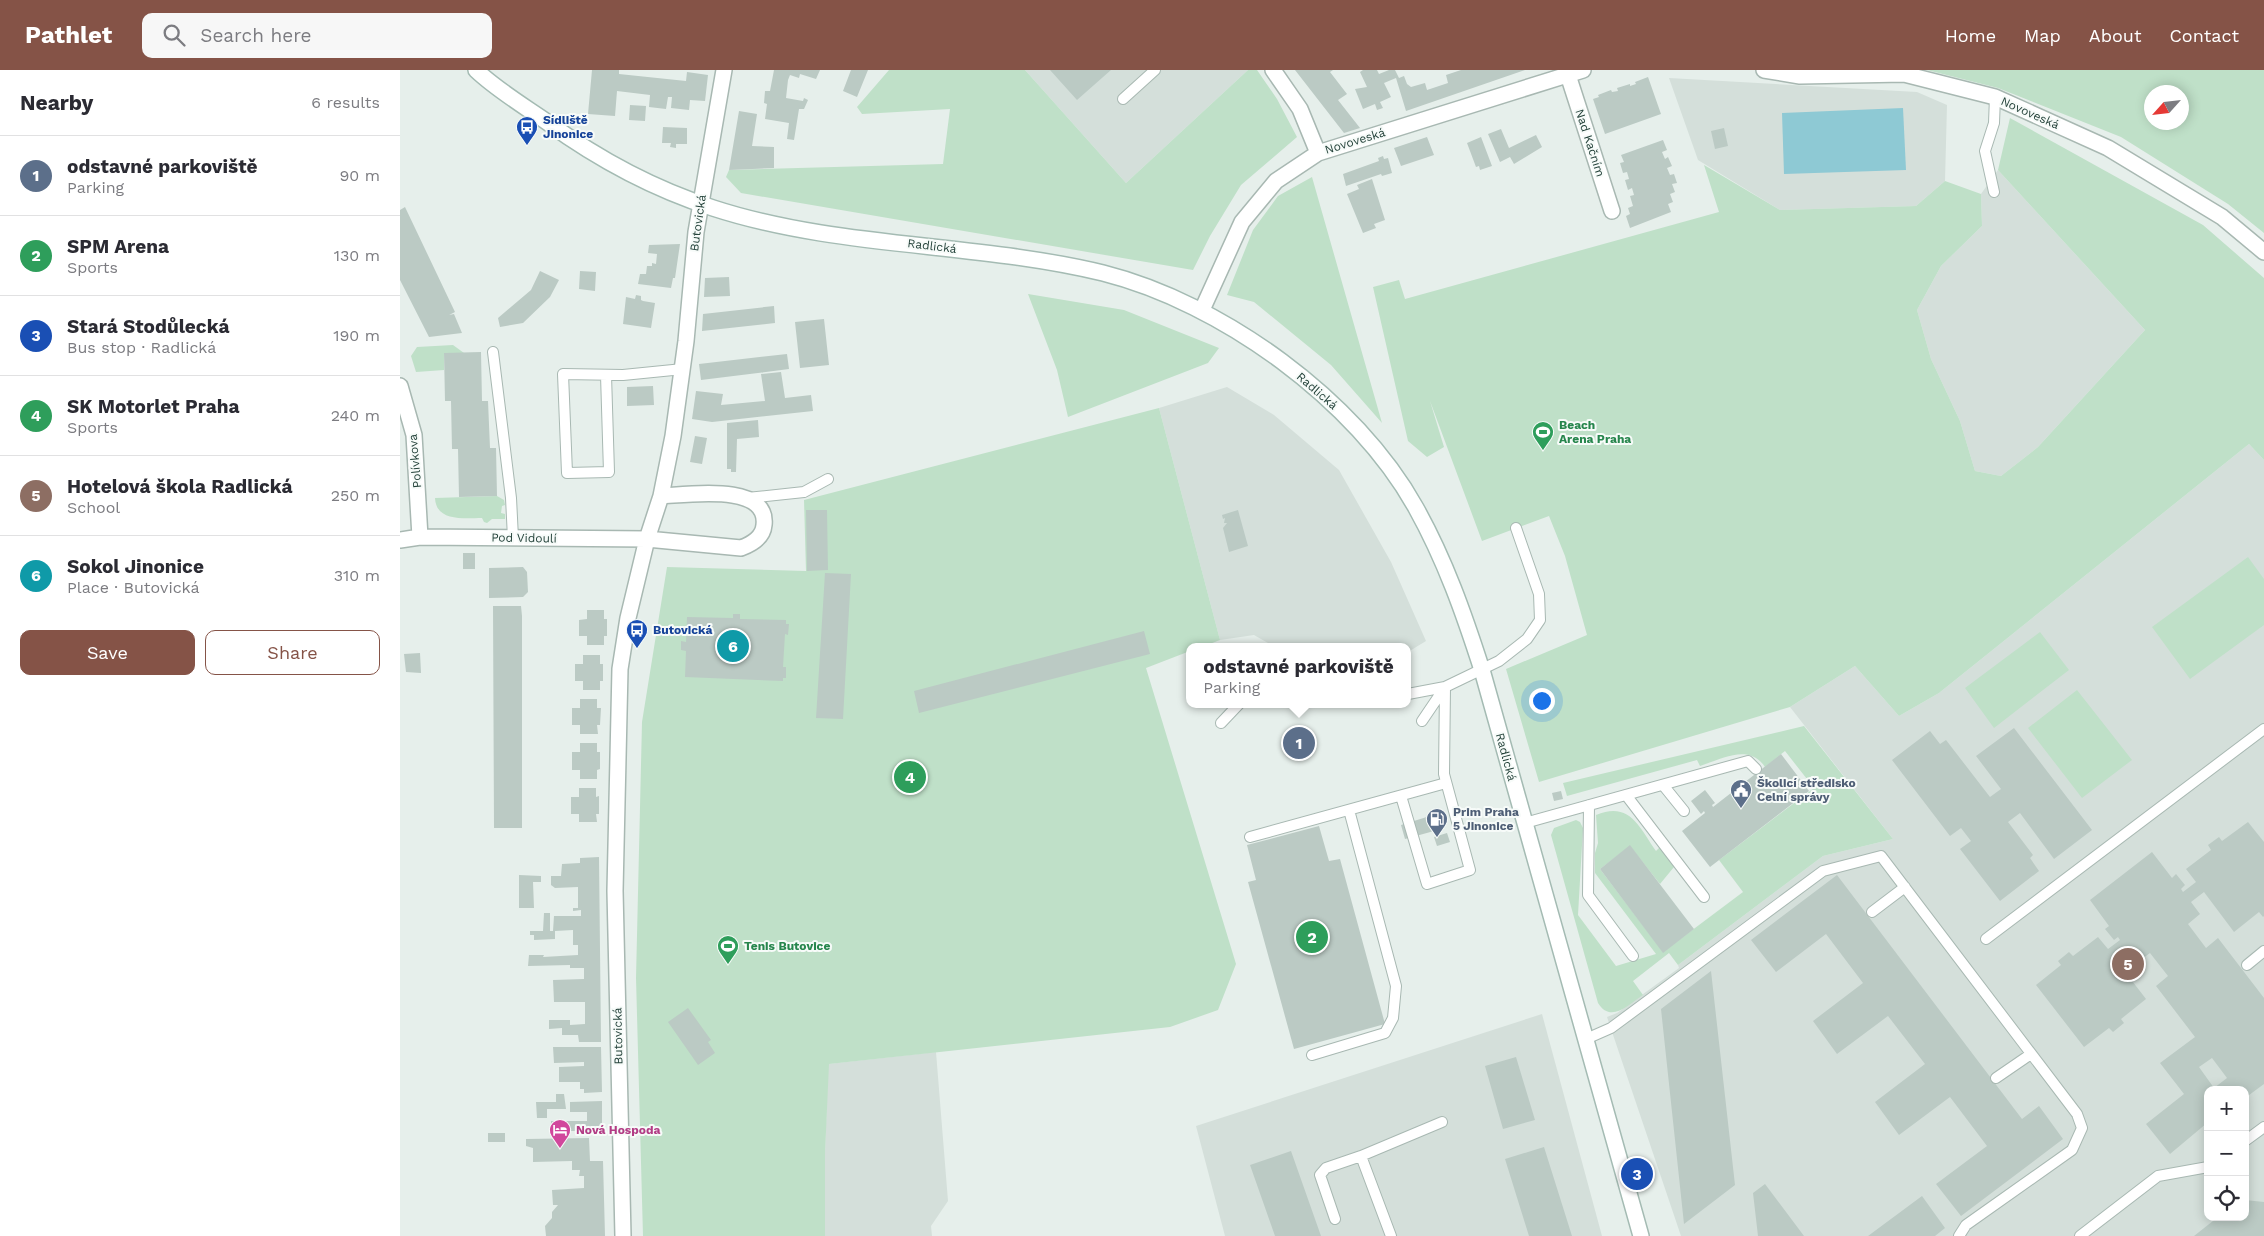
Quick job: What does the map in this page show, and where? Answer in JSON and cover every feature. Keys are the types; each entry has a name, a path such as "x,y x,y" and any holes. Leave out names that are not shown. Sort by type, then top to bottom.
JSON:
{"street":[{"name":"Radlická","path":"476,70 572,140 623,170 672,194 701,204 740,216 791,227 1070,266 1135,283 1202,310 1308,381 1358,429 1388,466 1414,504 1439,550 1459,598 1482,670 1641,1236"},
{"name":"Butovická","path":"622,1236 614,891 620,669 628,618 661,496 673,436 683,369 696,232 724,70"},
{"path":"1273,70 1300,109 1318,153"},
{"name":"Novoveská","path":"1202,310 1242,222 1276,181 1318,153 1584,70"},
{"name":"Novoveská","path":"1764,70 1800,76 1904,74 1995,97 2108,148 2222,217 2264,252"},
{"name":"Nad Kačním","path":"1568,75 1612,211"},
{"name":"Polívkova","path":"400,386 414,435 420,537"},
{"path":"648,540 741,548 751,544 758,538 764,528 765,521 760,508 747,498 714,494 661,496"},
{"name":"Pod Vidoulí","path":"400,540 420,537 648,540"}],"lane":[{"path":"1123,99 1155,70"},
{"path":"1994,192 1985,151 1994,123 1995,97"},
{"path":"493,352 511,498 513,538"},
{"path":"606,375 609,472 567,473 563,374 606,375 623,376 683,369"},
{"path":"747,498 804,492 828,479"},
{"path":"1411,693 1445,687 1499,661 1527,639 1540,620 1540,594 1516,528"},
{"path":"1422,721 1445,687"},
{"path":"1402,796 1427,884 1470,870 1444,774 1445,687"},
{"path":"1221,723 1235,708"},
{"path":"1986,939 2264,729"},
{"path":"1525,823 1748,761 1756,769"},
{"path":"1250,836 1446,783"},
{"path":"1663,784 1684,811"},
{"path":"1626,795 1704,898"},
{"path":"1589,805 1588,895 1633,956"},
{"path":"1312,1055 1385,1033 1393,1018 1396,986 1349,810"},
{"path":"1586,1040 1611,1028 1822,871 1881,856 2077,1114 2082,1128 2072,1150 1966,1225 1959,1236"},
{"path":"1872,912 1905,887"},
{"path":"2247,965 2264,951"},
{"path":"1996,1078 2031,1054"},
{"path":"1335,1219 1320,1175 1326,1168 1361,1156 1442,1122"},
{"path":"2249,1138 2264,1127"},
{"path":"1361,1156 1391,1236"},
{"path":"2080,1236 2158,1176 2204,1168"}],"shaded area":[{"path":"1025,70 1248,70 1126,183"},
{"path":"1669,78 1917,92 1947,105 1945,181 1916,206 1780,210 1698,160"},
{"path":"1998,170 2145,330 2038,447 2001,476 1975,471 1960,421 1931,359 1917,310 1941,266 1982,226 1981,194"},
{"path":"1227,387 1274,415 1339,470 1391,562 1426,641 1411,650 1411,643 1268,643 1254,635 1220,640 1159,408"},
{"path":"2249,444 2264,460 2264,1236 1681,1236 1607,1017 1617,1013 1679,968 1678,965 1823,856 1893,839 1790,707 1855,666 1899,716 1939,693"},
{"path":"1542,1014 1602,1236 1225,1236 1196,1126"},
{"path":"936,1052 948,1201 931,1226 932,1236 825,1236 828,1064"}],"green space":[{"path":"889,70 1025,70 1126,183 1248,70 1257,70 1277,99 1297,137 1241,185 1210,236 1193,270 741,193 726,177 729,170 943,164 950,109 862,114 857,107"},
{"path":"1927,70 2264,70 2264,233 2228,204 2121,137 1998,88"},
{"path":"2010,118 2203,225 2264,278 2264,460 2249,444 1939,693 1899,716 1855,666 1790,707 1539,782 1506,669 1587,635 1565,556 1549,516 1482,541 1430,401 1444,447 1427,457 1408,441 1373,287 1399,280 1405,299 1719,212 1704,165 1780,210 1916,206 1945,181 1981,194 1982,226 1941,266 1917,310 1931,359 1960,421 1975,471 2001,476 2038,447 2145,330 1998,170"},
{"path":"1312,177 1382,423 1331,365 1254,302 1227,295 1253,230 1278,196"},
{"path":"1028,294 1124,310 1219,348 1208,363 1068,417 1057,370"},
{"path":"453,345 464,353 444,353 444,370 416,372 411,356 417,347"},
{"path":"1159,408 1220,640 1212,643 1186,643 1186,653 1146,668 1236,964 1218,1010 1170,1027 829,1064 825,1154 825,1236 643,1236 636,978 642,722 667,567 806,571 804,500"},
{"path":"497,496 504,500 505,505 502,506 501,513 505,514 505,519 492,519 487,523 482,518 459,518 446,515 440,511 435,498"},
{"path":"2248,557 2264,579 2264,625 2190,679 2152,627"},
{"path":"2040,632 2069,670 1994,728 1965,688"},
{"path":"2077,690 2132,760 2082,798 2028,728"},
{"path":"1804,726 1893,839 1823,856 1678,965 1669,953 1633,981 1643,995 1632,1003 1614,1012 1603,1009 1598,1003 1551,835 1554,828 1576,820 1580,822 1583,828 1578,915 1616,966 1656,954 1595,873 1595,853 1598,843 1596,815 1617,811 1625,814 1639,825 1656,851 1660,847 1674,867 1660,884 1630,846 1600,869 1663,952 1743,892 1719,860 1814,788 1785,751 1765,767 1759,760 1743,754 1726,757 1700,766 1697,760 1567,796 1563,783"}],"water":[{"path":"1903,108 1906,170 1784,174 1782,113"}],"building":[{"path":"592,70 619,70 619,74 686,81 687,72 708,75 705,101 690,100 689,110 671,108 672,97 668,97 666,109 649,107 650,95 617,91 615,116 588,114"},
{"path":"774,70 820,70 816,79 800,74 799,78 790,75 788,80 786,98 803,101 804,98 808,100 804,109 799,109 794,140 787,139 789,123 765,119 767,104 764,103 765,91 770,91"},
{"path":"851,70 868,70 857,97 843,91"},
{"path":"1050,70 1111,70 1077,100"},
{"path":"1295,70 1333,70 1330,72 1347,94 1338,100 1360,128 1344,133"},
{"path":"1363,70 1377,70 1379,74 1395,70 1399,78 1404,76 1407,84 1411,87 1425,83 1427,90 1448,83 1446,75 1461,70 1525,70 1406,111 1396,78 1384,83 1391,97 1380,102 1383,108 1377,110 1375,104 1363,109 1355,89 1367,87 1360,72"},
{"path":"1648,77 1661,114 1605,134 1593,99 1611,90 1612,92 1618,91 1617,88 1636,84 1635,82"},
{"path":"630,105 646,106 645,121 629,120"},
{"path":"739,111 757,114 752,146 774,147 774,168 729,170"},
{"path":"663,127 687,128 687,144 676,144 676,148 670,147 671,143 662,143"},
{"path":"1724,128 1728,146 1715,149 1711,131"},
{"path":"1501,129 1509,148 1536,135 1542,147 1514,164 1510,157 1500,162 1488,134"},
{"path":"1427,137 1434,155 1401,166 1394,148"},
{"path":"1481,137 1492,166 1480,170 1479,166 1476,167 1467,143"},
{"path":"1663,140 1667,150 1662,152 1665,159 1668,157 1672,166 1667,168 1670,175 1674,174 1677,183 1672,184 1675,192 1670,194 1673,202 1668,204 1671,212 1630,228 1626,216 1630,214 1628,208 1633,206 1630,196 1634,195 1632,188 1628,190 1625,180 1629,179 1627,172 1623,173 1620,163 1624,162 1621,155"},
{"path":"1383,156 1384,159 1388,158 1392,173 1382,176 1381,174 1346,186 1343,174 1379,161 1378,158"},
{"path":"1372,179 1385,220 1374,224 1376,228 1363,233 1347,194 1359,189 1357,185"},
{"path":"405,207 455,312 449,315 454,314 462,333 429,337 400,280 400,210"},
{"path":"680,244 675,278 673,278 671,288 638,284 640,274 646,274 647,266 652,266 652,263 656,264 657,254 648,253 649,245"},
{"path":"540,271 559,280 550,297 523,323 500,327 498,318 531,290"},
{"path":"580,271 596,272 595,291 579,289"},
{"path":"729,277 730,296 704,297 705,278"},
{"path":"636,295 641,296 643,301 655,303 651,328 623,324 626,297 635,299"},
{"path":"774,306 775,323 702,331 703,314"},
{"path":"824,319 829,365 800,368 795,322"},
{"path":"481,352 482,401 488,401 490,448 496,448 497,496 459,497 458,449 452,449 451,401 445,401 444,353"},
{"path":"787,354 789,369 701,380 699,364"},
{"path":"781,372 785,398 811,395 813,411 712,422 692,419 696,391 723,394 721,405 765,401 761,374"},
{"path":"653,386 654,405 627,406 627,387"},
{"path":"758,420 759,437 737,439 736,472 731,472 731,469 727,469 727,423"},
{"path":"695,436 707,438 702,464 690,462"},
{"path":"806,510 827,510 828,570 807,571"},
{"path":"1238,510 1248,546 1229,552 1223,528 1227,523 1224,523 1225,518 1223,519 1222,515"},
{"path":"463,553 475,553 475,569 463,569"},
{"path":"523,567 527,572 528,592 523,597 489,598 489,568"},
{"path":"825,573 851,574 843,719 816,718"},
{"path":"493,606 521,606 522,828 494,828"},
{"path":"587,610 604,610 604,619 607,619 607,636 604,636 604,645 587,645 587,636 579,636 579,620 587,619"},
{"path":"733,614 740,614 740,619 786,620 786,624 789,624 788,635 785,634 783,667 786,667 786,678 783,678 783,681 685,677 686,651 681,650 681,641 686,642 687,617 733,618"},
{"path":"1144,631 1150,654 919,713 914,691"},
{"path":"420,653 421,673 406,672 404,654"},
{"path":"583,655 600,655 600,664 603,664 603,681 600,681 600,690 583,690 583,681 575,681 575,664 583,664"},
{"path":"580,699 597,699 597,708 601,708 600,725 597,725 598,734 580,734 580,725 572,725 572,708 580,708"},
{"path":"2014,728 2092,830 2054,859 2020,813 2008,822 2033,855 2030,858 2039,871 2000,901 1960,849 1971,841 1961,828 1950,836 1892,760 1930,731 1940,744 1946,740 1990,797 2001,789 1976,756"},
{"path":"580,743 597,743 597,752 600,752 600,769 597,770 597,779 580,779 580,770 572,770 572,752 580,752"},
{"name":"Školicí středisko Celní správy","path":"1781,754 1809,791 1710,867 1682,831 1705,813 1704,811 1701,814 1691,801 1705,790 1715,803 1712,805 1713,807"},
{"path":"579,788 596,788 596,797 599,796 599,814 596,814 597,822 579,822 579,814 571,814 571,797 579,797"},
{"path":"1561,791 1563,799 1554,801 1552,793"},
{"path":"1430,816 1434,831 1405,839 1401,825"},
{"path":"2248,822 2264,842 2264,916 2259,912 2234,932 2204,892 2191,902 2200,914 2188,924 2206,948 2218,938 2264,998 2264,1084 2249,1095 2249,1086 2217,1086 2227,1078 2212,1058 2199,1067 2213,1086 2204,1086 2204,1126 2170,1154 2146,1124 2184,1094 2160,1063 2195,1037 2156,986 2168,976 2150,953 2138,962 2128,950 2116,960 2146,999 2121,1019 2124,1023 2113,1032 2109,1028 2084,1047 2036,985 2061,965 2058,961 2069,952 2073,956 2098,937 2108,949 2120,940 2118,937 2114,940 2105,929 2109,926 2090,900 2152,852 2172,878 2176,874 2185,885 2181,889 2183,892 2196,882 2186,869 2211,850 2208,845 2219,837 2222,841"},
{"path":"1319,826 1329,861 1340,859 1385,1024 1294,1049 1248,882 1256,880 1247,845"},
{"path":"1447,833 1450,842 1437,846 1434,837"},
{"path":"1630,845 1694,929 1663,953 1600,869"},
{"path":"599,857 601,1042 579,1042 578,1035 562,1035 562,1028 549,1029 549,1020 570,1020 570,1025 585,1024 585,1002 554,1002 553,980 584,979 584,968 570,968 570,965 528,966 529,955 544,955 543,957 578,955 578,945 573,945 573,930 555,931 555,939 534,940 534,935 530,935 530,931 543,931 544,913 550,913 550,931 553,931 554,916 581,916 581,910 573,911 573,908 578,908 578,887 555,888 551,885 551,876 561,876 562,864 580,863 580,858"},
{"path":"519,875 541,876 541,882 533,882 534,908 519,908"},
{"path":"1837,875 2022,1119 2039,1106 2063,1139 1961,1216 1936,1184 1987,1146 1950,1097 1899,1135 1875,1102 1925,1064 1888,1016 1837,1054 1813,1021 1863,983 1826,934 1776,972 1751,940"},
{"path":"1711,971 1735,1185 1684,1224 1661,1009"},
{"path":"688,1008 711,1040 708,1042 715,1053 698,1065 668,1022"},
{"path":"553,1047 601,1047 602,1092 584,1093 584,1089 580,1089 580,1082 559,1082 559,1067 584,1066 584,1062 554,1063"},
{"path":"1516,1057 1535,1120 1503,1129 1485,1066"},
{"path":"556,1094 564,1094 566,1109 547,1109 547,1118 537,1118 536,1102 556,1102"},
{"path":"602,1101 602,1131 551,1131 551,1121 587,1121 587,1112 570,1112 570,1102"},
{"path":"488,1133 505,1133 505,1142 488,1142"},
{"path":"589,1138 590,1161 603,1161 605,1236 546,1236 545,1226 552,1218 552,1212 558,1205 553,1205 552,1190 584,1188 584,1176 579,1176 580,1170 572,1170 572,1161 533,1162 533,1148 526,1146 526,1139"},
{"path":"1544,1147 1572,1236 1529,1236 1505,1159"},
{"path":"1291,1151 1321,1236 1275,1236 1250,1165"},
{"path":"1765,1184 1804,1236 1758,1236 1753,1193"},
{"path":"1922,1196 1945,1228 1935,1236 1868,1236"},
{"path":"2249,1200 2264,1202 2264,1236 2194,1236 2213,1221 2249,1221"}],"place":[{"name":"Sídliště Jinonice","path":"527,146"},
{"name":"Beach Arena Praha","path":"1543,451"},
{"name":"Sokol Jinonice","path":"733,646"},
{"name":"Butovická","path":"637,649"},
{"name":"odstavné parkoviště","path":"1299,743"},
{"name":"SK Motorlet Praha","path":"910,777"},
{"name":"Školicí středisko Celní správy","path":"1741,809"},
{"name":"Prim Praha 5 Jinonice","path":"1437,838"},
{"name":"SPM Arena","path":"1312,937"},
{"name":"Hotelová škola Radlická","path":"2128,964"},
{"name":"Tenis Butovice","path":"728,965"},
{"name":"Nová Hospoda","path":"560,1149"},
{"name":"Stará Stodůlecká","path":"1637,1174"}]}
